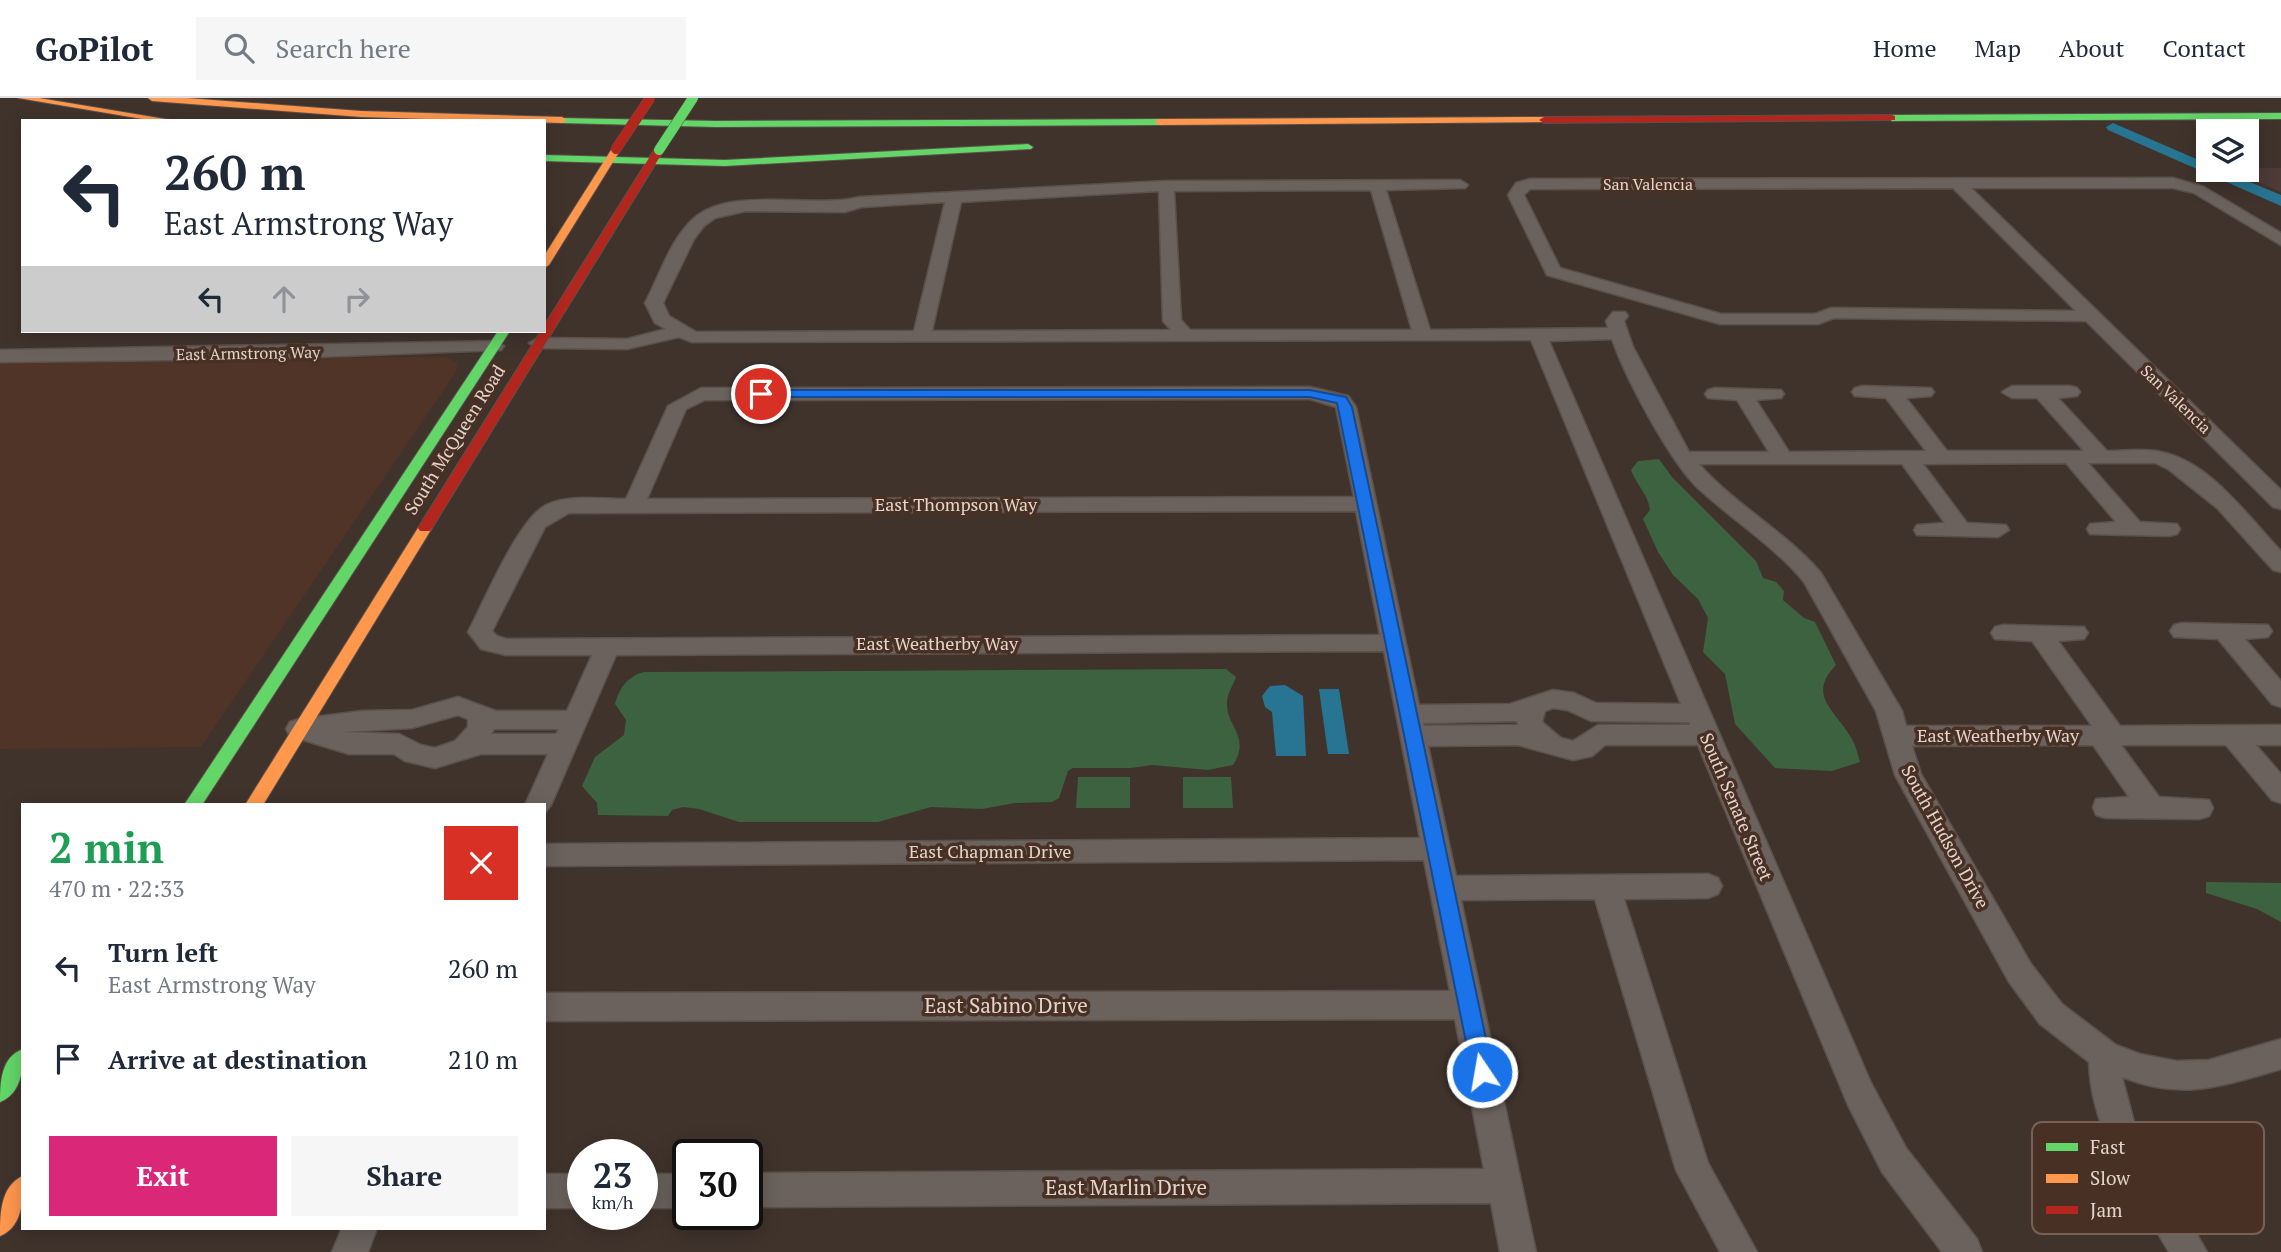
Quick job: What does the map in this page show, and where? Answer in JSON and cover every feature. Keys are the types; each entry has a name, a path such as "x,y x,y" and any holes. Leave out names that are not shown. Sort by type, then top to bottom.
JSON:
{"main road":[{"path":"22,98 160,119"},
{"path":"152,98 361,114 538,119"},
{"path":"546,262 650,98"},
{"name":"South McQueen Road","path":"546,330 693,98"},
{"path":"631,103 709,104"},
{"path":"546,119 716,124 2281,116"},
{"path":"1220,138 1742,124 1848,118"},
{"path":"546,158 606,164 655,157 1044,146"},
{"name":"South McQueen Road","path":"255,803 293,729 544,333"},
{"path":"500,338 538,343"},
{"name":"South McQueen Road","path":"195,803 251,728 500,338"},
{"path":"0,1091 21,1061"},
{"path":"0,1225 21,1190"}],"street":[{"name":"San Valencia","path":"1957,183 2091,316 2271,482 2281,502"},
{"name":"San Valencia","path":"2091,316 1831,313 1818,318 1720,319 1635,298 1553,271 1516,195 1521,186 2174,183 2199,190 2281,240"},
{"path":"1377,185 1423,335"},
{"path":"1460,185 1166,186 860,202 845,207 737,207 719,211 698,222 654,303 661,319 692,337 1423,335 1543,340 1621,331 1640,307 1635,298"},
{"path":"1166,186 1172,321 1185,336"},
{"path":"922,336 954,197"},
{"path":"538,343 627,344 681,331"},
{"name":"South Hudson Drive","path":"1621,331 1682,458 1705,484 1797,559 1813,578 1889,711 1908,775 2020,973 2051,1014 2105,1055"},
{"name":"East Armstrong Way","path":"0,356 260,353 500,338"},
{"name":"South Senate Street","path":"1543,340 1701,724 1859,1094 1894,1160 1964,1252"},
{"path":"1862,392 1924,393"},
{"path":"2012,393 2070,392"},
{"path":"634,505 676,410 689,398 714,393 1310,393 1335,397 1346,407 1518,1252"},
{"path":"1892,393 1941,457"},
{"path":"2043,393 2100,457"},
{"path":"1715,394 1774,394"},
{"path":"1743,394 1782,457"},
{"path":"1908,457 1960,529"},
{"path":"2072,457 2134,529"},
{"path":"1682,458 2158,457 2175,462 2195,476 2281,565"},
{"name":"East Thompson Way","path":"482,637 484,622 533,528 547,514 569,506 1366,504"},
{"path":"2098,529 2169,529"},
{"path":"1925,530 1998,530"},
{"path":"2182,631 2260,631"},
{"path":"2003,632 2076,633"},
{"path":"2224,632 2281,698"},
{"name":"East Weatherby Way","path":"2039,633 2152,807"},
{"name":"East Weatherby Way","path":"482,637 489,643 506,647 1394,643"},
{"path":"539,803 608,646"},
{"path":"1412,725 1510,713 1532,708 1538,702 1558,698 1578,703 1591,712 1701,724"},
{"path":"293,729 362,720 412,719 458,706 474,710 480,715 505,720 574,720"},
{"path":"1532,708 1529,723 1542,740"},
{"path":"464,748 481,730 480,715"},
{"path":"1412,725 1518,735 1571,750 1591,745 1598,735 1701,724"},
{"path":"293,729 349,744 399,744 423,758 447,756 481,744 564,744"},
{"path":"2233,735 2281,793"},
{"name":"East Weatherby Way","path":"1896,736 2281,735"},
{"path":"2105,807 2199,808"},
{"name":"East Chapman Drive","path":"546,855 1436,849"},
{"path":"1444,888 1708,886"},
{"path":"1605,887 1693,1170 1739,1252"},
{"name":"East Sabino Drive","path":"546,1007 1468,1005"},
{"path":"2118,1122 2103,1077 2105,1055 2140,1069 2176,1076 2209,1075 2281,1054"},
{"name":"East Marlin Drive","path":"763,1190 1505,1186"},
{"path":"546,1191 567,1191"},
{"path":"350,1252 359,1230"},
{"path":"2179,1234 2189,1252"}],"shaded area":[{"path":"2259,168 2281,168 2281,192 2258,182"},
{"path":"445,357 457,363 456,372 201,747 0,749 0,361"}],"green space":[{"path":"1659,459 1672,477 1756,561 1763,578 1776,582 1784,591 1783,600 1804,618 1815,622 1836,665 1823,686 1824,695 1827,704 1853,741 1860,762 1832,771 1775,768 1735,724 1725,674 1703,652 1708,618 1698,599 1673,575 1658,552 1643,519 1650,510 1649,504 1631,470 1638,461"},
{"path":"1226,669 1236,677 1227,701 1240,747 1233,765 1208,770 1152,765 1131,768 1073,768 1068,771 1059,798 1052,802 1015,803 982,809 931,807 878,822 739,822 699,809 683,807 672,810 668,816 598,815 597,803 582,786 595,757 624,735 626,720 615,704 625,684 644,672"},
{"path":"1078,777 1130,777 1130,808 1076,808"},
{"path":"1183,777 1231,777 1233,808 1183,808"},
{"path":"2206,882 2281,883 2281,922 2257,909 2206,893"}],"water":[{"path":"1285,685 1303,696 1306,756 1276,756 1272,712 1265,707 1262,696 1270,686"},
{"path":"1319,689 1339,689 1349,754 1328,754"}],"waterway":[{"path":"2113,127 2196,164"},
{"path":"2237,182 2281,201"}],"traffic: fast":[{"path":"659,150 693,98"},
{"path":"1892,118 2281,116"},
{"path":"562,120 716,124 1159,122"},
{"path":"546,158 725,163 1028,147"},
{"path":"194,803 503,333"},
{"path":"0,1092 21,1061"}],"traffic: slow":[{"path":"22,98 160,119"},
{"path":"152,98 361,114 528,119"},
{"path":"546,120 562,120"},
{"path":"1159,122 1544,120"},
{"path":"546,262 616,149"},
{"path":"255,803 425,528"},
{"path":"0,1225 21,1190"}],"traffic: jam":[{"path":"616,149 650,98"},
{"path":"1544,120 1892,118"},
{"path":"546,333 659,150"},
{"path":"425,528 546,333"}],"route":[{"path":"761,394 1310,393 1341,400 1346,407 1482,1072"}]}
